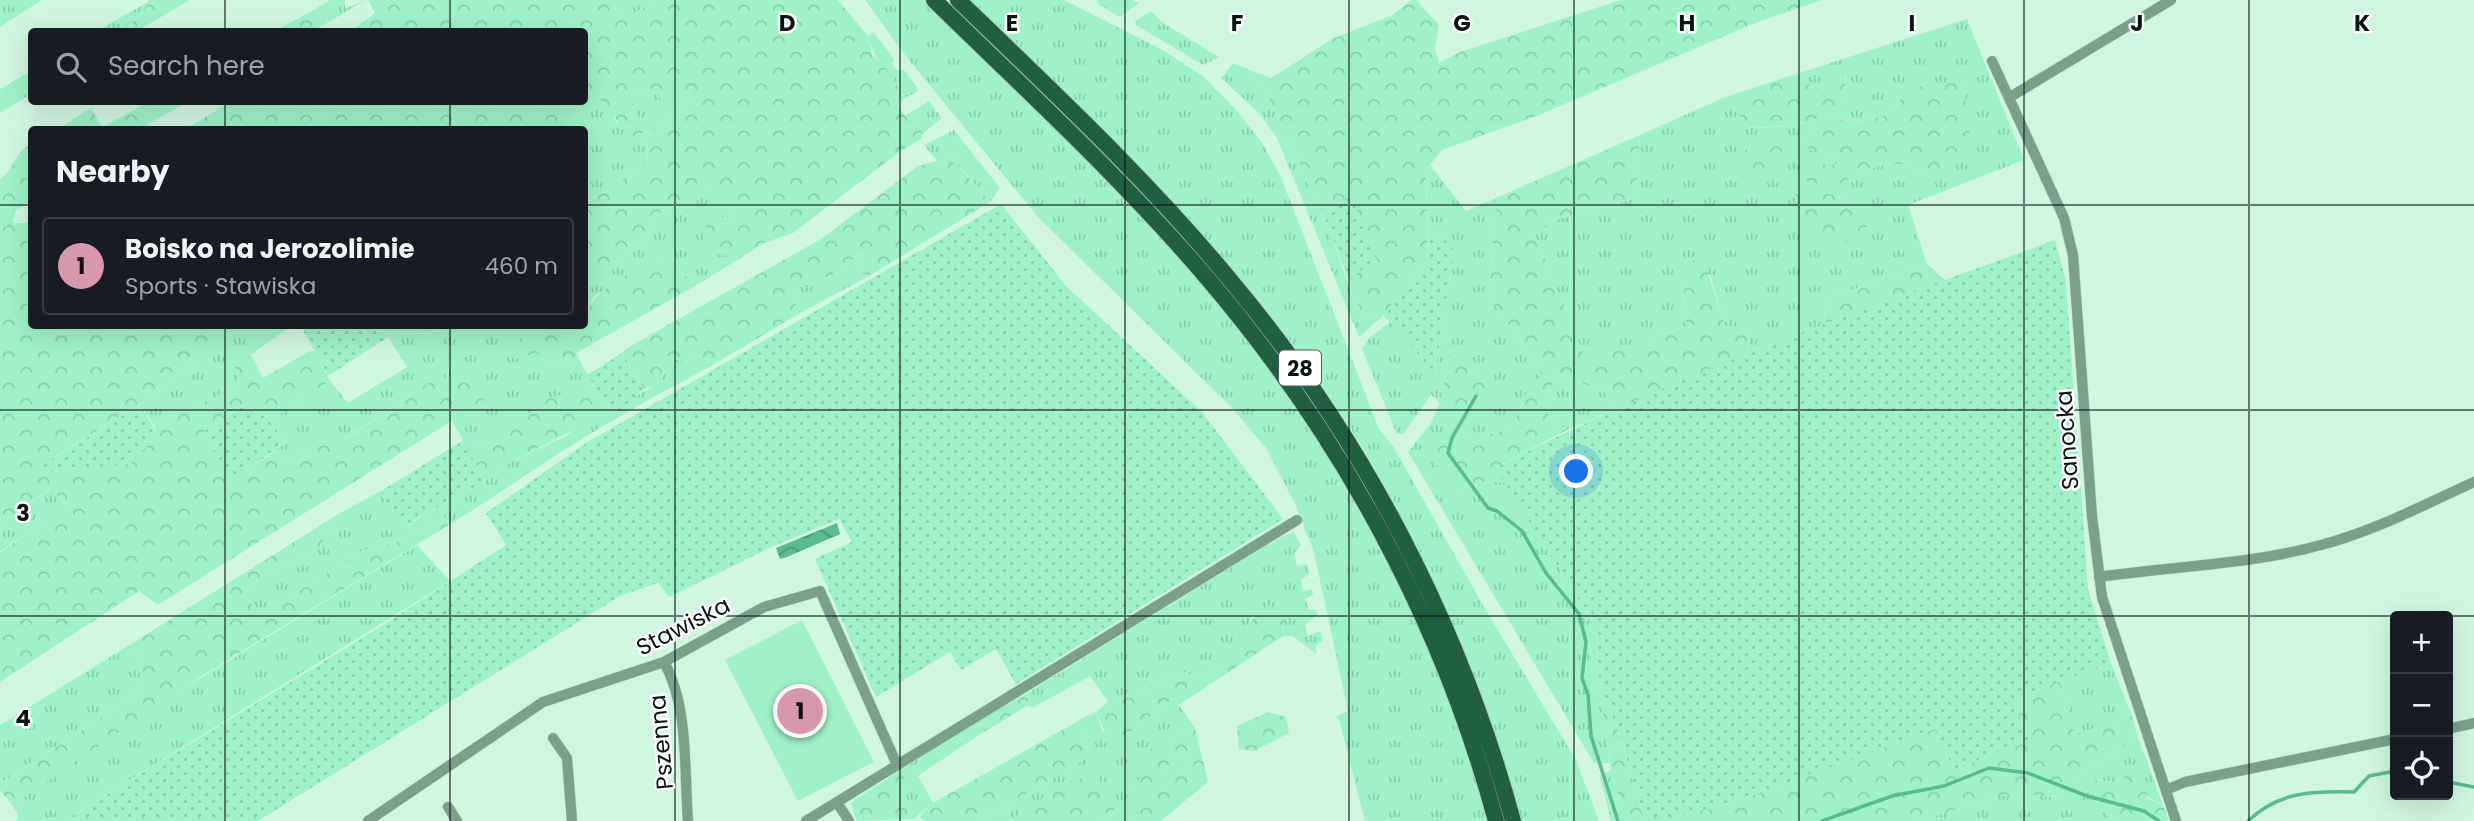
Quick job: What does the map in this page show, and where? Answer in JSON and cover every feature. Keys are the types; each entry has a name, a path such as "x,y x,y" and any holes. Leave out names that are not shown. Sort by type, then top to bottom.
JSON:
{"main road":[{"name":"28","path":"934,0 1156,220 1243,321 1300,398 1363,499 1408,585 1463,717 1496,821"},
{"name":"28","path":"958,0 1175,217 1248,301 1320,397 1380,494 1444,623 1486,731 1513,821"}],"street":[{"path":"2010,97 2171,0"},
{"name":"Sanocka","path":"1992,61 2064,218 2073,255 2099,577 2110,623 2176,821"},
{"path":"2099,577 2284,554 2321,545 2395,519 2474,482"},
{"path":"806,821 838,804 953,730 1297,520"},
{"name":"Stawiska","path":"368,821 543,702 664,662 764,607 820,591 897,765"},
{"name":"Pszenna","path":"664,662 676,682 688,821"},
{"path":"2453,728 2474,723"},
{"path":"553,738 568,758 572,821"},
{"path":"2166,790 2185,782 2390,740"},
{"path":"838,804 849,821"},
{"path":"448,807 457,821"}],"green space":[{"path":"0,0 42,0 0,27"},
{"path":"150,0 190,0 142,28 118,28 137,18"},
{"path":"330,0 345,0 345,8 366,0 330,21 310,12"},
{"path":"368,0 614,0 615,11 627,22 638,11 658,0 838,0 868,36 872,55 885,67 905,98 897,106 905,115 912,112 923,133 921,139 898,153 793,233 764,243 739,259 709,251 701,245 707,222 716,217 735,218 727,193 705,191 693,205 673,205 653,218 650,236 619,259 588,271 588,200 647,165 648,137 691,99 688,91 665,103 651,90 631,96 644,131 637,138 625,130 601,100 564,126 191,126 225,105 588,105 588,28 355,28 375,13"},
{"path":"614,0 658,0 638,11 627,23 615,11"},
{"path":"865,0 924,0 1068,140 1138,213 1205,288 1252,347 1337,473 1375,539 1409,607 1439,676 1487,821 1365,821 1339,719 1335,717 1348,711 1314,552 1295,504 1266,448 1232,408 1038,217 908,59"},
{"path":"969,0 1064,0 1161,49 1204,77 1261,141 1280,175 1379,429 1393,446 1484,607 1576,760 1599,821 1521,821 1481,694 1429,571 1366,453 1330,397 1255,296 1178,208 1096,123"},
{"path":"1097,0 1132,0 1139,3 1120,17 1098,4"},
{"path":"1411,0 1416,0 1439,25 1435,48 1439,63 1460,52 1621,0 1822,0 1760,21 1539,115 1442,150 1426,170 1428,262 1381,318 1363,314 1352,294 1348,279 1376,260 1350,198 1322,211 1265,91 1248,69 1271,78 1334,38 1393,15"},
{"path":"146,3 133,22 117,28 102,28"},
{"path":"1151,11 1163,23 1219,57 1203,65 1136,25 1135,21"},
{"path":"310,12 330,21 317,28 281,28"},
{"path":"1967,19 2024,160 1908,205 1927,264 1825,299 1826,324 1749,354 1748,327 1725,327 1710,274 1677,273 1684,291 1686,327 1586,361 1535,235 1555,220 1636,198 1640,135 1725,97 1749,128 1814,120 1826,115 1846,97 1846,76 1815,89 1796,74","holes":["1963,81 1966,108 1926,175 1914,168 1891,164 1852,177 1827,192 1853,204 1794,190 1811,190 1828,166 1841,163 1841,157 1808,149 1801,143 1813,127 1820,123 1866,120 1894,113 1901,97"]},
{"path":"874,33 894,59 892,64 897,70 904,70 917,87 917,92 905,98 870,45 868,36"},
{"path":"1233,63 1248,69 1265,91 1322,211 1352,294 1363,314 1381,318 1359,337 1277,138 1259,113 1221,78"},
{"path":"28,73 28,96 0,113 0,89"},
{"path":"1796,74 1815,89 1845,75 1846,97 1826,115 1814,120 1748,128 1725,97"},
{"path":"1963,81 1970,134 1963,160 1926,175 1914,168 1891,164 1862,172 1843,182 1828,193 1853,204 1870,221 1859,240 1821,244 1793,190 1811,190 1806,179 1812,159 1828,166 1841,163 1841,157 1808,149 1800,143 1808,132 1829,119 1865,120 1894,113 1901,97 1920,87"},
{"path":"651,90 688,91 691,99 648,137 647,165 588,200 588,126 565,126 582,111 601,100 612,109 616,123 636,111 631,96"},
{"path":"929,101 942,118 923,133 912,112"},
{"path":"143,105 182,105 145,126 104,126"},
{"path":"91,108 101,126 63,126"},
{"path":"954,130 1000,188 990,202 951,157 937,161 924,145"},
{"path":"1784,134 1781,165 1775,176 1732,168 1741,154 1754,144"},
{"path":"1640,135 1636,198 1555,220 1535,235 1586,360 1686,327 1684,291 1677,273 1702,254 1725,326 1748,327 1749,354 1613,411 1605,392 1556,373 1550,391 1548,418 1567,430 1496,467 1505,482 1488,481 1458,490 1435,464 1428,441 1473,438 1516,428 1517,404 1546,369 1537,365 1489,296 1496,198"},
{"path":"28,146 28,203 16,210 13,223 28,223 28,329 240,329 140,404 56,456 52,472 130,463 158,435 154,425 239,386 234,363 251,355 263,378 308,352 315,351 330,381 270,420 244,405 202,433 233,478 268,456 294,457 301,454 314,447 327,434 346,439 428,383 471,369 493,395 158,605 139,591 0,682 0,552 68,506 50,488 0,525 0,179"},
{"path":"950,157 990,202 869,276 863,275 864,252 817,283 801,284 796,296 795,316 713,365 701,356 683,362 668,356 660,364 663,375 654,386 644,389 622,353 627,348 821,239 918,166"},
{"path":"1430,165 1466,211 1496,198 1489,296 1537,365 1547,369 1516,428 1473,438 1428,442 1458,490 1488,481 1505,482 1592,620 1597,639 1599,684 1610,763 1594,763 1408,452 1431,423 1440,403 1431,395 1403,434 1397,434 1362,349 1369,338 1390,322 1435,372 1454,250 1446,240 1428,239 1426,170","holes":["1451,347 1481,377 1440,404"]},
{"path":"705,191 727,192 735,218 716,217 710,251 739,259 697,285 662,257 594,296 588,307 588,271 619,259 650,236 653,218 673,205 693,205"},
{"path":"1351,197 1377,260 1348,279 1322,211"},
{"path":"1001,204 1066,286 1202,412 1283,519 1016,684 996,649 961,670 950,652 876,697 815,559 852,542 839,519 774,546 669,597 658,583 620,596 258,821 64,821 380,627 506,545 486,513 586,443"},
{"path":"1428,239 1446,240 1454,250 1435,373 1383,315 1428,262"},
{"path":"2055,240 2066,281 2088,589 2111,663 2012,699 2029,739 1954,770 1935,729 1731,803 1660,821 1644,821 1621,738 1599,684 1597,639 1592,620 1495,468 1631,402 1701,373"},
{"path":"865,252 863,275 869,276 795,316 796,296 801,284 838,269"},
{"path":"662,257 697,285 576,353 578,357 568,365 550,364 536,353 515,359 509,354 513,342 535,329 588,329 588,309 592,302 601,292"},
{"path":"1927,264 1945,280 1826,324 1825,299"},
{"path":"240,329 287,329 251,355 234,363 239,386 154,425 140,404"},
{"path":"303,329 383,329 388,337 328,376"},
{"path":"383,329 445,329 429,332 388,337"},
{"path":"445,329 538,329 515,359 536,353 550,364 568,365 578,357 593,385 569,394 504,427 507,437 500,444 481,441 466,445 452,421 464,412 428,383 345,439 327,435 314,447 294,457 268,456 285,443 270,420 330,381 348,403 407,367 388,337"},
{"path":"1451,346 1481,377 1488,395 1469,419 1453,416 1440,404"},
{"path":"622,353 644,389 634,397 639,405 616,419 587,375"},
{"path":"668,356 683,362 701,356 713,365 639,405 634,397 654,386 663,375 660,364"},
{"path":"1556,373 1605,392 1613,411 1567,430 1548,418 1550,391"},
{"path":"593,385 606,403 583,425 507,464 484,482 466,445 481,441 500,444 507,437 503,427 529,414 536,402"},
{"path":"606,403 616,419 452,523 448,516 392,544 361,551 263,615 246,600 244,592 267,572 319,549 340,513 381,491 403,527 484,482 507,464 566,436"},
{"path":"140,404 158,435 130,464 52,472 43,465"},
{"path":"244,405 270,420 285,443 233,479 202,433"},
{"path":"464,440 484,482 402,527 381,491"},
{"path":"51,488 68,507 0,551 0,525"},
{"path":"340,513 319,549 267,572 244,592 246,600 264,614 361,551 392,544 448,516 452,523 205,674 12,805 0,790 0,783 125,702 139,689 141,660 131,644"},
{"path":"1294,532 1301,546 1294,553 1297,566 1307,564 1309,574 1301,580 1303,591 1312,589 1313,595 1305,599 1309,610 1315,610 1318,614 1305,625 1308,636 1320,631 1323,640 1316,645 1316,654 1293,636 1283,636 1284,618 1252,615 1243,635 1226,660 1199,678 1181,671 1134,696 1108,702 1090,676 1034,707 1027,706 1030,691 1277,539"},
{"path":"417,545 450,581 64,821 16,821 18,814 12,805 142,714"},
{"path":"1269,605 1284,618 1283,636 1179,705 1174,698 1125,736 1108,739 1096,712 1108,702 1134,696 1181,671 1199,678 1213,671 1232,652 1250,622"},
{"path":"802,620 874,762 798,801 725,660"},
{"path":"131,644 141,660 139,689 125,702 0,783 0,725"},
{"path":"2111,663 2132,716 2075,736 2060,681"},
{"path":"2060,681 2075,735 2132,716 2138,737 2085,771 2056,797 2013,793 1918,821 1660,821 1731,803 1935,728 1954,769 2029,738 2011,699"},
{"path":"1599,684 1621,738 1644,821 1627,821 1612,776"},
{"path":"1030,691 1027,706 982,733 976,722"},
{"path":"1174,698 1195,728 1169,737 1134,787 1165,774 1170,758 1188,755 1194,765 1178,775 1137,814 1134,821 1100,821 1115,813 1041,802 1008,821 981,821 1080,762 1090,750 1084,731 1087,716 1096,712 1102,731 1125,736"},
{"path":"1268,712 1286,717 1289,733 1254,751 1239,749 1237,726"},
{"path":"1087,716 1084,731 1090,750 1080,762 981,821 924,821 920,816 933,803"},
{"path":"976,722 982,733 918,776 933,803 914,819 908,805 902,769"},
{"path":"1195,728 1208,782 1161,821 1134,821 1137,814 1178,775 1194,765 1188,755 1171,758 1165,774 1143,796 1134,787 1148,766 1146,752 1169,737"},
{"path":"2138,737 2163,805 2122,783 2096,780 2102,808 2114,821 1918,821 2013,793 2056,797 2085,771"},
{"path":"2130,764 2145,778 2147,798 2163,805 2169,821 2114,821 2095,804 2095,780 2122,783"},
{"path":"902,769 908,805 914,819 857,821 851,804"},
{"path":"1611,770 1627,821 1611,821 1600,776"},
{"path":"1096,776 1111,792 1115,813 1100,821 1008,821 1073,780"}],"water":[{"path":"837,523 840,534 780,559 776,548"}],"waterway":[{"path":"1476,396 1452,438 1448,453 1488,508 1497,511 1522,531 1546,573 1579,614 1586,642 1582,678 1588,695 1591,736 1618,821"},
{"path":"1822,821 1892,796 1944,786 1989,768 2028,773 2087,796 2144,811 2159,821"},
{"path":"2248,821 2260,811 2285,798 2311,793 2354,792 2369,776 2390,772"},
{"path":"2453,783 2474,787"}],"place":[{"name":"Boisko na Jerozolimie","path":"800,711"}]}
